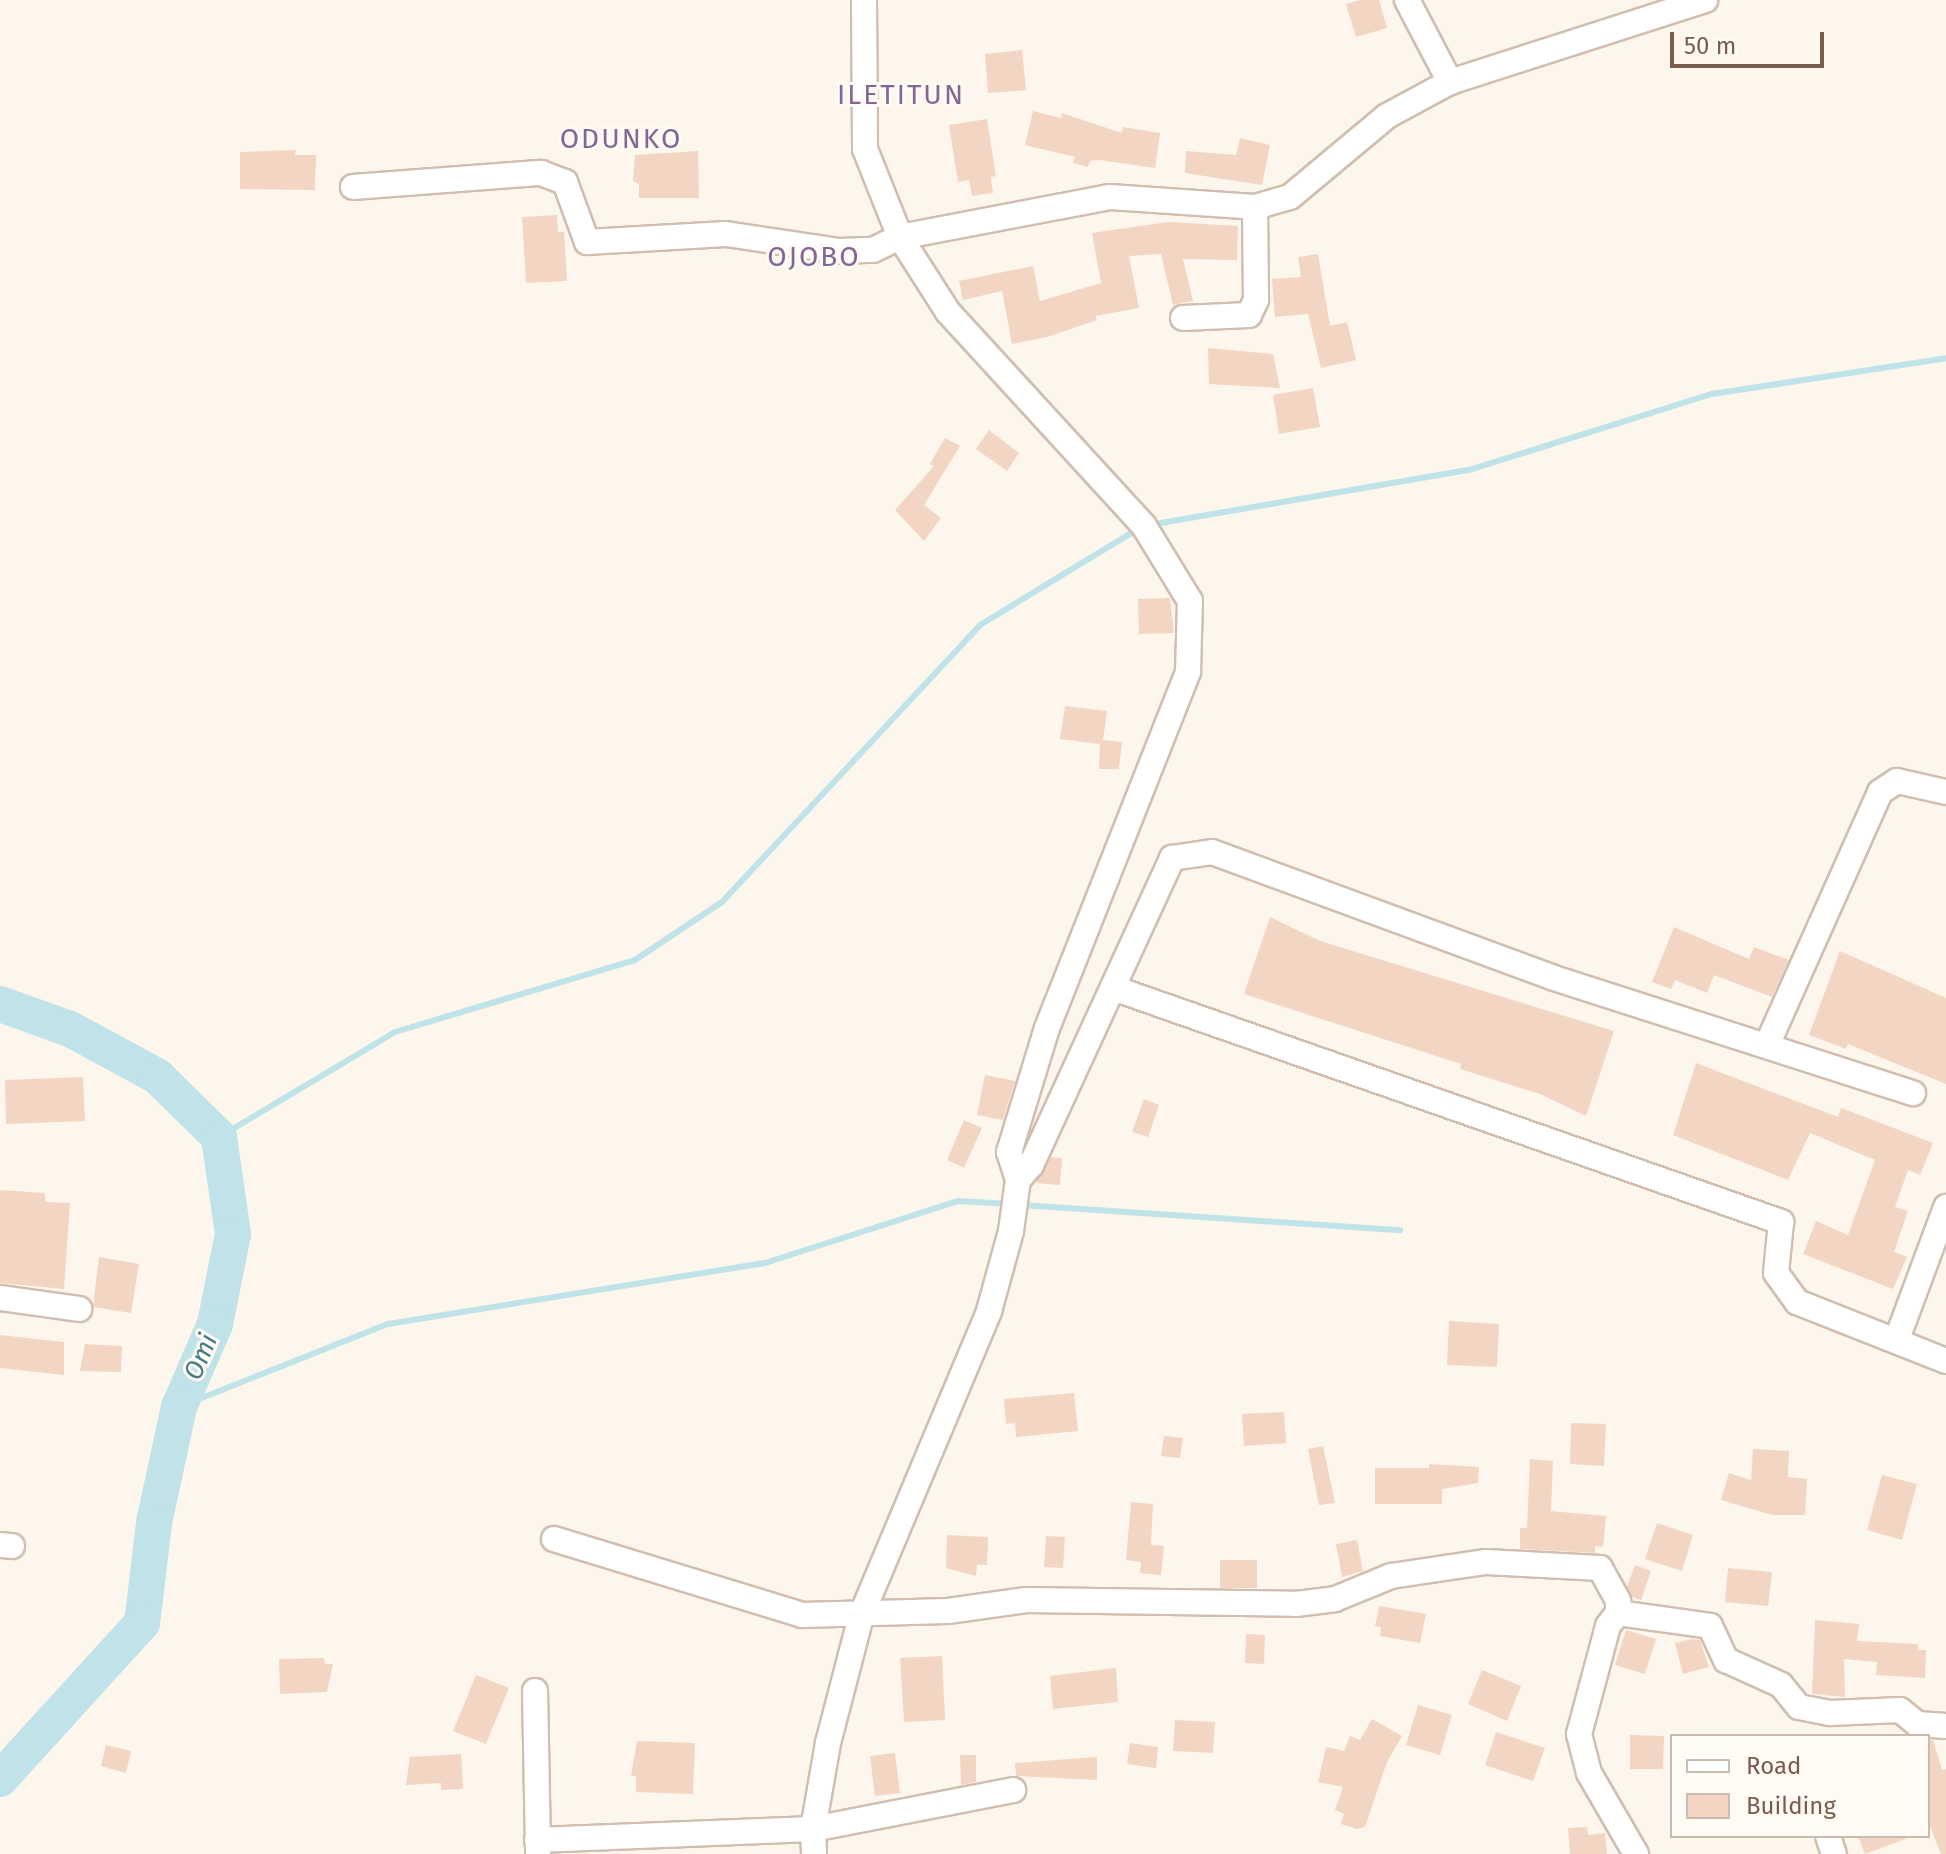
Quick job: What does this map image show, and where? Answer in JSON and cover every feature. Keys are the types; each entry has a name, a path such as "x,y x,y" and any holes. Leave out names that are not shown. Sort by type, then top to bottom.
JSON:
{"street":[{"path":"814,1854 813,1829 828,1743 861,1616 989,1311 1011,1231 1017,1190 1009,1152 1047,1028 1188,672 1190,601 1144,526 948,312 900,237 865,149 864,0"},
{"path":"1407,0 1450,82"},
{"path":"353,187 541,173 565,182 587,242 726,234 840,251 873,250 900,237 1110,197 1255,207 1290,197 1387,116 1450,82 1646,21 1675,3 1705,0"},
{"path":"1183,318 1249,315 1256,300 1255,207"},
{"path":"1767,1045 1880,792 1897,781 1946,792"},
{"path":"1017,1190 1116,989 1172,858 1212,852 1554,978 1913,1093"},
{"path":"1116,989 1781,1222 1776,1273 1797,1302 1897,1339 1946,1361"},
{"path":"1897,1339 1946,1207"},
{"path":"0,1298 79,1309"},
{"path":"554,1539 802,1615 861,1616 1026,1600 1296,1604 1335,1599 1391,1576 1486,1562 1600,1568 1618,1601 1618,1613 1608,1626 1579,1734 1589,1773 1636,1854"},
{"path":"1618,1613 1710,1626 1726,1660 1781,1685 1799,1707 1830,1713 1900,1710 1908,1730 1946,1726"},
{"path":"535,1691 538,1847 813,1829 1013,1790"}],"building":[{"path":"1379,0 1387,28 1356,37 1346,4"},
{"path":"1022,50 1026,90 988,93 985,54"},
{"path":"1033,111 1061,118 1062,113 1122,133 1123,127 1160,133 1155,168 1100,160 1090,161 1088,167 1073,163 1075,157 1025,145"},
{"path":"987,119 996,176 991,177 993,193 972,196 969,180 958,182 949,125"},
{"path":"1240,138 1270,145 1262,185 1185,173 1186,151 1236,155"},
{"path":"296,150 295,155 316,155 315,190 240,189 240,152"},
{"path":"698,151 699,198 639,198 639,184 633,181 635,155"},
{"path":"557,215 558,232 564,232 567,281 526,283 522,217"},
{"path":"1168,222 1238,226 1237,260 1183,259 1193,301 1173,305 1161,254 1129,256 1139,308 1095,316 1097,320 1047,337 1012,344 1002,291 963,300 959,281 1033,266 1040,301 1101,283 1092,233"},
{"path":"1318,254 1330,326 1347,322 1356,360 1321,368 1308,314 1275,317 1272,279 1301,277 1298,257"},
{"path":"1208,348 1273,354 1280,388 1209,384"},
{"path":"1313,388 1320,427 1279,434 1273,395"},
{"path":"989,430 1019,453 1007,471 976,449"},
{"path":"945,438 960,446 924,505 941,518 924,541 895,510 934,466 930,464"},
{"path":"1170,598 1174,633 1139,634 1138,599"},
{"path":"1065,706 1107,711 1103,740 1122,742 1119,769 1099,769 1100,744 1060,739"},
{"path":"1270,917 1320,941 1614,1031 1586,1116 1540,1094 1460,1069 1461,1064 1244,994"},
{"path":"1674,927 1749,959 1754,947 1789,960 1772,997 1714,975 1707,993 1675,980 1671,989 1652,982"},
{"path":"1840,951 1946,998 1946,1084 1848,1044 1846,1049 1809,1035"},
{"path":"1696,1063 1838,1117 1841,1108 1933,1143 1920,1175 1908,1170 1895,1207 1908,1211 1894,1252 1907,1257 1893,1289 1803,1254 1816,1221 1848,1235 1875,1160 1810,1133 1788,1180 1673,1135"},
{"path":"985,1075 1015,1081 1003,1120 977,1115"},
{"path":"83,1077 85,1121 6,1124 5,1080"},
{"path":"1144,1099 1159,1105 1148,1137 1132,1132"},
{"path":"964,1120 982,1128 964,1168 947,1160"},
{"path":"1051,1157 1062,1158 1060,1185 1036,1183"},
{"path":"0,1190 45,1193 45,1202 70,1203 64,1289 0,1283"},
{"path":"99,1257 139,1264 131,1313 93,1307"},
{"path":"1449,1321 1499,1324 1497,1367 1447,1365"},
{"path":"0,1335 64,1342 64,1375 0,1368"},
{"path":"85,1344 122,1346 121,1372 80,1371"},
{"path":"1074,1393 1078,1431 1016,1437 1015,1423 1006,1424 1004,1399"},
{"path":"1284,1412 1286,1443 1244,1446 1242,1414"},
{"path":"1571,1423 1606,1424 1604,1466 1570,1464"},
{"path":"1164,1436 1183,1438 1180,1458 1161,1456"},
{"path":"1323,1446 1335,1503 1319,1505 1308,1449"},
{"path":"1753,1449 1789,1451 1788,1477 1807,1479 1805,1515 1772,1515 1721,1500 1729,1473 1751,1480"},
{"path":"1530,1459 1553,1461 1551,1511 1606,1516 1603,1547 1595,1546 1595,1553 1520,1549 1520,1528 1527,1528"},
{"path":"1429,1464 1479,1467 1478,1483 1442,1489 1442,1504 1375,1504 1375,1468 1429,1468"},
{"path":"1882,1475 1917,1484 1902,1540 1867,1530"},
{"path":"1131,1502 1153,1504 1151,1545 1164,1546 1161,1575 1140,1573 1141,1562 1126,1560"},
{"path":"1657,1523 1693,1535 1682,1571 1645,1559"},
{"path":"947,1535 988,1537 987,1565 977,1565 976,1576 946,1568"},
{"path":"1046,1536 1065,1537 1063,1568 1044,1567"},
{"path":"1357,1540 1363,1571 1342,1577 1336,1544"},
{"path":"1220,1560 1257,1560 1257,1588 1220,1588"},
{"path":"1635,1565 1651,1571 1641,1600 1632,1597 1627,1587"},
{"path":"1728,1568 1772,1572 1768,1606 1725,1602"},
{"path":"1379,1606 1426,1614 1420,1643 1380,1636 1381,1627 1375,1626"},
{"path":"1815,1620 1859,1624 1857,1641 1918,1644 1918,1650 1926,1650 1925,1678 1876,1675 1877,1662 1844,1659 1845,1697 1812,1694"},
{"path":"1626,1630 1656,1639 1645,1674 1615,1665"},
{"path":"1246,1634 1265,1635 1264,1664 1245,1663"},
{"path":"1700,1640 1709,1667 1683,1674 1675,1643"},
{"path":"942,1656 945,1720 904,1722 900,1658"},
{"path":"324,1658 325,1664 333,1664 327,1692 280,1694 279,1659"},
{"path":"1116,1668 1118,1702 1053,1709 1050,1676"},
{"path":"1482,1670 1521,1686 1507,1721 1468,1704"},
{"path":"476,1675 509,1688 486,1744 453,1731"},
{"path":"1418,1705 1452,1715 1440,1755 1406,1745"},
{"path":"1372,1719 1402,1736 1387,1762 1365,1827 1357,1829 1341,1824 1344,1814 1335,1810 1343,1787 1318,1782 1326,1747 1344,1751 1350,1736 1360,1740"},
{"path":"1175,1720 1215,1722 1213,1753 1173,1751"},
{"path":"1496,1732 1545,1748 1533,1781 1485,1765"},
{"path":"1630,1735 1664,1736 1663,1769 1630,1769"},
{"path":"1930,1740 1933,1740 1942,1770 1946,1769 1946,1854 1941,1854 1930,1826"},
{"path":"637,1741 695,1743 693,1794 636,1792 636,1776 631,1776"},
{"path":"1130,1743 1158,1747 1156,1768 1127,1764"},
{"path":"106,1745 131,1751 126,1773 101,1766"},
{"path":"895,1753 900,1793 875,1796 870,1756"},
{"path":"461,1754 463,1789 441,1790 441,1783 406,1785 410,1757"},
{"path":"960,1755 976,1755 976,1782 961,1785"},
{"path":"1097,1757 1097,1780 1016,1776 1015,1763"},
{"path":"1587,1827 1588,1835 1605,1833 1607,1854 1570,1854 1568,1828"},
{"path":"1859,1838 1908,1838 1865,1854"}],"waterway":[{"path":"1149,525 1469,470 1712,394 1946,358"},
{"path":"219,1137 395,1032 635,960 722,902 980,625 1138,529"},
{"name":"Omi","path":"0,1004 70,1029 157,1076 219,1137 233,1234 215,1324 179,1407 154,1523 142,1623 0,1779"},
{"path":"179,1407 388,1324 765,1263 958,1201 1009,1204"},
{"path":"1021,1205 1400,1230"}],"district":[{"name":"ILETITUN","path":"901,95"},
{"name":"ODUNKO","path":"621,139"},
{"name":"OJOBO","path":"814,257"}]}
